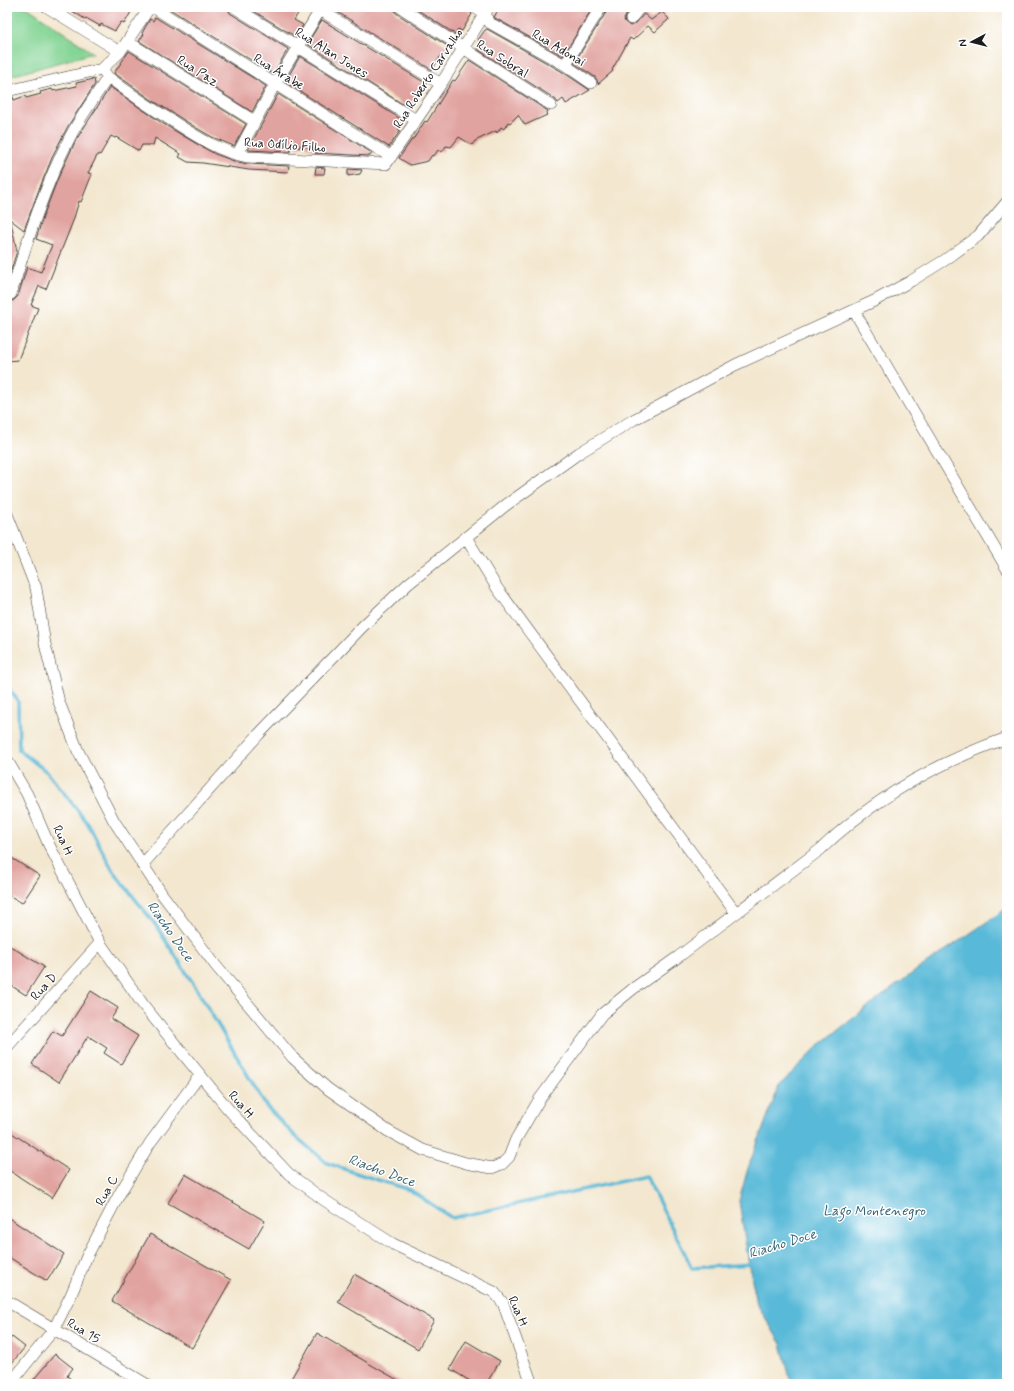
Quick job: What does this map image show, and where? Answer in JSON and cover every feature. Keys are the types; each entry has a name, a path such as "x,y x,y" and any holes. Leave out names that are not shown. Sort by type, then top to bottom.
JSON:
{"street":[{"path":"47,7 120,52"},
{"path":"11,294 25,247 53,174 74,130 105,73 152,7"},
{"name":"Rua Árabe","path":"152,7 275,84 389,161"},
{"name":"Rua Alan Jones","path":"234,7 416,120"},
{"name":"Rua Sobral","path":"400,7 551,105"},
{"name":"Rua Adonai","path":"474,7 487,11 490,23 565,65 590,83"},
{"path":"565,65 601,7"},
{"path":"631,19 640,7"},
{"path":"237,155 275,84 321,9 440,84"},
{"name":"Rua Roberto Carvalho","path":"389,161 487,11"},
{"name":"Rua Paz","path":"128,42 254,121"},
{"path":"7,91 105,73"},
{"name":"Rua Odílio Filho","path":"105,73 144,103 208,143 237,155 248,157 389,161"},
{"path":"142,865 259,734 363,626 408,584 506,504 561,466 633,420 735,365 874,301 945,260 978,236 1007,202"},
{"path":"854,310 1007,569"},
{"path":"7,514 36,588 45,644 58,702 78,751 114,821 162,894 216,966 293,1058 328,1089 388,1131 422,1150 466,1163 492,1168 502,1164 509,1157 516,1139 539,1100 602,1014 634,988 678,957 821,849 838,833 882,801 938,767 980,748 1007,738"},
{"path":"466,537 497,588 736,913"},
{"name":"Rua H","path":"7,760 27,794 49,845 100,943 144,1006 200,1076 228,1109 284,1169 324,1200 393,1244 494,1292 503,1303 532,1384"},
{"name":"Rua D","path":"7,1047 100,943"},
{"name":"Rua C","path":"10,1384 54,1329 71,1295 87,1256 120,1193 144,1152 200,1076"},
{"name":"Rua 15","path":"7,1301 146,1384"}],"green space":[{"path":"7,7 27,7 93,53 7,77"}],"water":[{"name":"Lago Montenegro","path":"1007,908 1007,1384 794,1384 790,1378 781,1344 757,1304 739,1201 748,1168 779,1086 818,1046 866,1008 914,972"}],"building":[{"path":"66,7 134,7 124,24 121,22 115,31 101,24 100,26 86,18 85,19"},
{"path":"168,7 227,7 230,13 288,49 273,74"},
{"path":"247,7 267,7 271,9 272,7 302,7 294,20 303,25 296,37"},
{"path":"329,7 393,7 396,13 449,47 444,56 442,54 432,70"},
{"path":"413,7 467,7 468,11 472,14 462,31 458,29 455,34"},
{"path":"500,7 593,7 563,56 495,18 494,17"},
{"path":"608,7 631,7 624,19 630,26 636,23 644,14 651,20 662,12 669,19 655,32 648,26 633,40 630,38 612,70 613,71 598,84 595,77 574,63 607,11"},
{"path":"155,17 266,86 252,112 139,41 144,34 142,33 150,19 153,21"},
{"path":"322,20 427,84 409,108 307,44"},
{"path":"487,29 561,71 590,90 566,104 563,99 558,103 555,99 477,49 480,41 478,40"},
{"path":"129,51 246,124 234,146 212,137 195,127 152,100 114,73"},
{"path":"300,56 404,121 398,130 400,131 389,147 285,82"},
{"path":"469,60 548,111 546,114 547,115 525,125 518,115 510,123 508,122 504,129 501,127 497,133 496,131 475,141 472,145 459,137 451,147 446,146 442,152 438,150 428,161 410,165 399,158 425,121 427,122 453,80 455,81"},
{"path":"94,79 95,84 68,126 54,153 24,230 7,217 7,98 13,97 14,100 25,96 26,98 52,89 53,91 77,86 76,83"},
{"path":"110,87 162,123 215,154 247,164 289,166 288,172 249,170 188,162 179,157 181,154 155,138 153,145 142,145 139,151 116,137 111,136 100,155 98,154 88,173 92,174 81,202 79,201 73,221 46,289 39,286 31,305 38,308 18,360 7,361 7,300 13,301 18,296 27,267 41,272 52,245 36,239 43,217 58,178 76,140"},
{"path":"278,94 372,153 370,156 315,153 316,151 301,144 299,148 291,144 290,152 248,150"},
{"path":"316,167 325,168 324,174 315,174"},
{"path":"348,169 362,170 360,174 348,176"},
{"path":"11,223 17,251 7,283 7,224"},
{"path":"7,855 40,876 22,903 7,894"},
{"path":"10,946 44,967 26,995 7,983 7,951"},
{"path":"91,991 118,1008 111,1019 138,1036 121,1064 104,1053 107,1048 88,1036 59,1082 32,1064 53,1031 62,1036"},
{"path":"7,1130 69,1170 52,1198 7,1169"},
{"path":"185,1174 265,1221 249,1249 168,1203"},
{"path":"7,1217 64,1254 47,1281 7,1256"},
{"path":"150,1234 231,1280 192,1348 112,1301"},
{"path":"354,1274 434,1320 418,1349 338,1302"},
{"path":"317,1333 380,1370 405,1384 288,1384"},
{"path":"12,1337 25,1347 7,1369 7,1343"},
{"path":"466,1341 500,1361 486,1384 475,1384 450,1369"},
{"path":"55,1354 73,1368 67,1376 77,1384 30,1384"}],"waterway":[{"name":"Riacho Doce","path":"7,686 18,701 19,750 47,772 87,822 113,871 155,924 198,991 266,1106 295,1136 327,1163 410,1190 452,1218 646,1176 692,1268 752,1264"}]}
